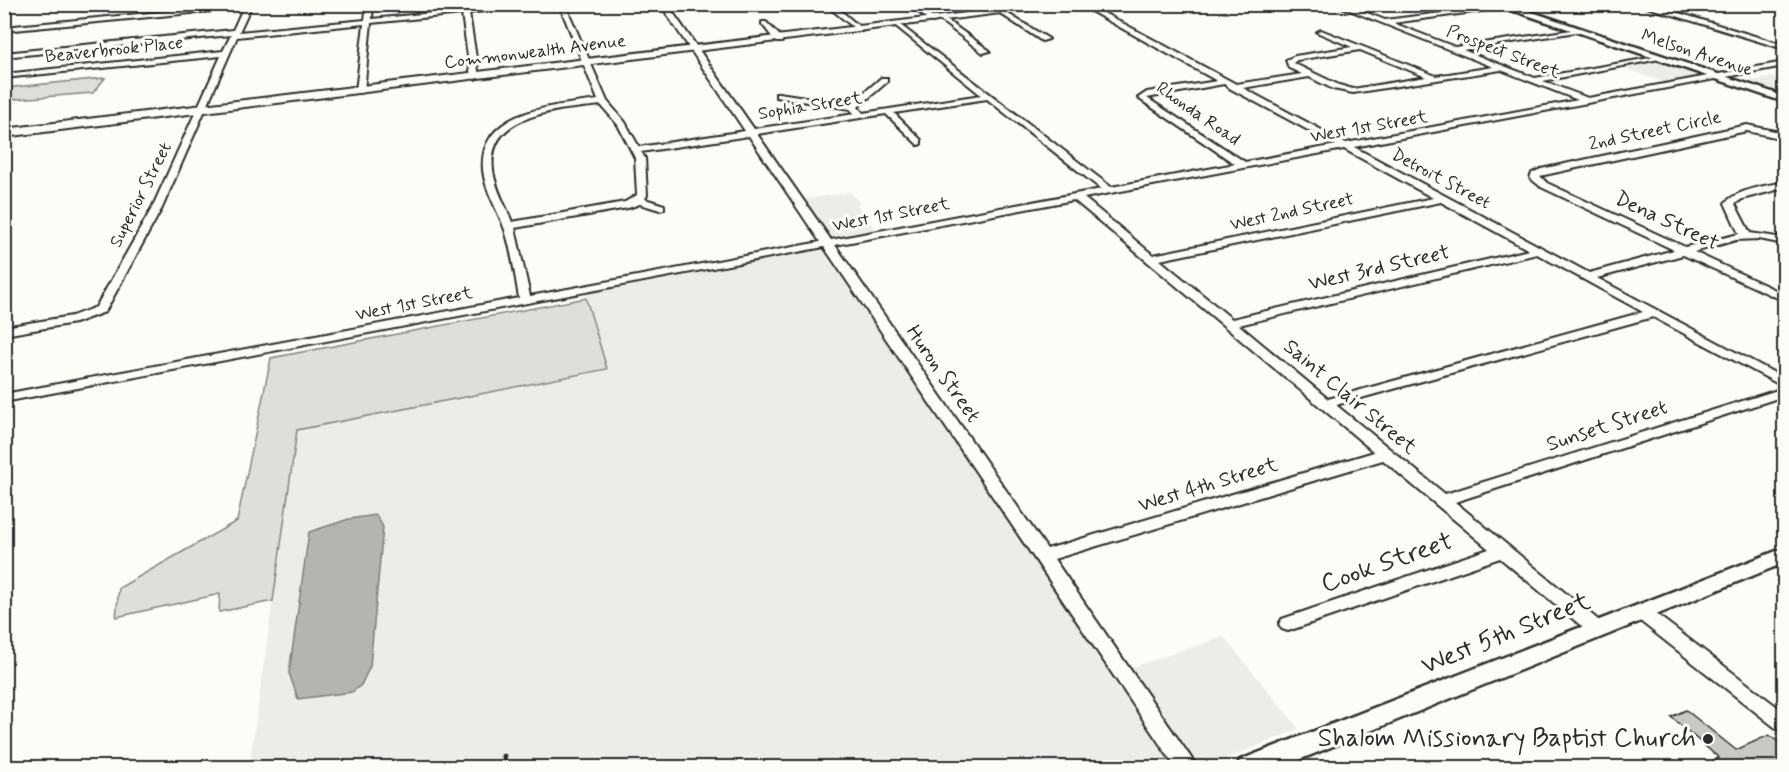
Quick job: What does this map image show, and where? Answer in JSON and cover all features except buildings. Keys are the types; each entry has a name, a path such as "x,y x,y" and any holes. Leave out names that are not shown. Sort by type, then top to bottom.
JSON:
{"main road":[{"name":"Commonwealth Avenue","path":"4,133 201,111 1070,4"}],"street":[{"path":"360,91 370,4"},
{"path":"4,55 368,22 465,8 537,4"},
{"path":"509,226 628,206 639,200 642,195 642,170 637,150 617,117 603,102 562,4"},
{"name":"Huron Street","path":"663,4 1188,768"},
{"path":"828,4 860,30"},
{"path":"910,4 986,51"},
{"name":"Detroit Street","path":"1081,4 1785,383"},
{"name":"Prospect Street","path":"1337,4 1590,102"},
{"path":"1515,10 1556,4"},
{"path":"1640,4 1785,47"},
{"path":"4,29 248,5"},
{"name":"Superior Street","path":"4,331 75,319 101,309 157,208 248,5"},
{"path":"1384,23 1500,5"},
{"name":"Melson Avenue","path":"1500,5 1785,99"},
{"path":"465,8 475,77"},
{"path":"1003,13 1046,39"},
{"path":"764,23 779,40"},
{"path":"899,26 1109,191"},
{"path":"1454,50 1576,30"},
{"path":"1321,32 1435,78"},
{"path":"1362,48 1295,58 1289,62 1309,75 1336,87 1353,91 1501,68"},
{"name":"Beaverbrook Place","path":"4,76 226,53"},
{"path":"1534,80 1661,58"},
{"name":"West 1st Street","path":"4,398 525,299 1347,148 1785,64"},
{"path":"1230,84 1309,75"},
{"path":"853,107 884,81"},
{"name":"Rhonda Road","path":"1230,84 1147,94 1142,98 1244,166"},
{"path":"779,95 853,107 860,115"},
{"name":"Sophia Street","path":"637,150 988,96"},
{"path":"525,299 509,226 494,193 488,169 487,151 492,137 504,126 527,116 603,102"},
{"path":"887,111 918,142"},
{"name":"2nd Street Circle","path":"1535,178 1535,175 1541,172 1747,128 1785,136"},
{"name":"Dena Street","path":"1535,178 1544,185 1785,298"},
{"path":"1745,235 1730,203 1738,197 1785,185"},
{"name":"Saint Clair Street","path":"1076,197 1597,629"},
{"name":"West 2nd Street","path":"1150,259 1441,198"},
{"path":"639,200 660,207"},
{"path":"1587,277 1745,235 1785,241"},
{"name":"West 3rd Street","path":"1228,324 1538,251"},
{"path":"1325,404 1654,313"},
{"name":"Sunset Street","path":"1442,501 1785,392"},
{"name":"West 4th Street","path":"1043,556 1385,454"},
{"name":"Cook Street","path":"1288,624 1502,550"},
{"name":"West 5th Street","path":"1249,768 1785,555"},
{"path":"1641,612 1785,723"}],"shaded area":[{"path":"915,5 1053,5 936,19"},
{"path":"1660,60 1713,77 1673,85 1620,67"},
{"path":"1784,75 1784,95 1746,82"},
{"path":"105,78 93,93 5,100 5,88"},
{"path":"850,192 860,203 857,205 877,231 832,240 803,200"},
{"path":"825,247 1114,673 1224,637 1299,729 1204,768 249,768 297,430 607,369 585,291"},
{"path":"586,298 607,369 297,430 273,601 219,612 220,594 116,617 119,588 237,521 271,358"},
{"path":"376,515 383,527 370,666 361,685 352,692 298,699 289,673 309,532 349,519"}],"railway":[{"path":"504,756 505,768"}],"place":[{"name":"Shalom Missionary Baptist Church","path":"1708,739"}]}
